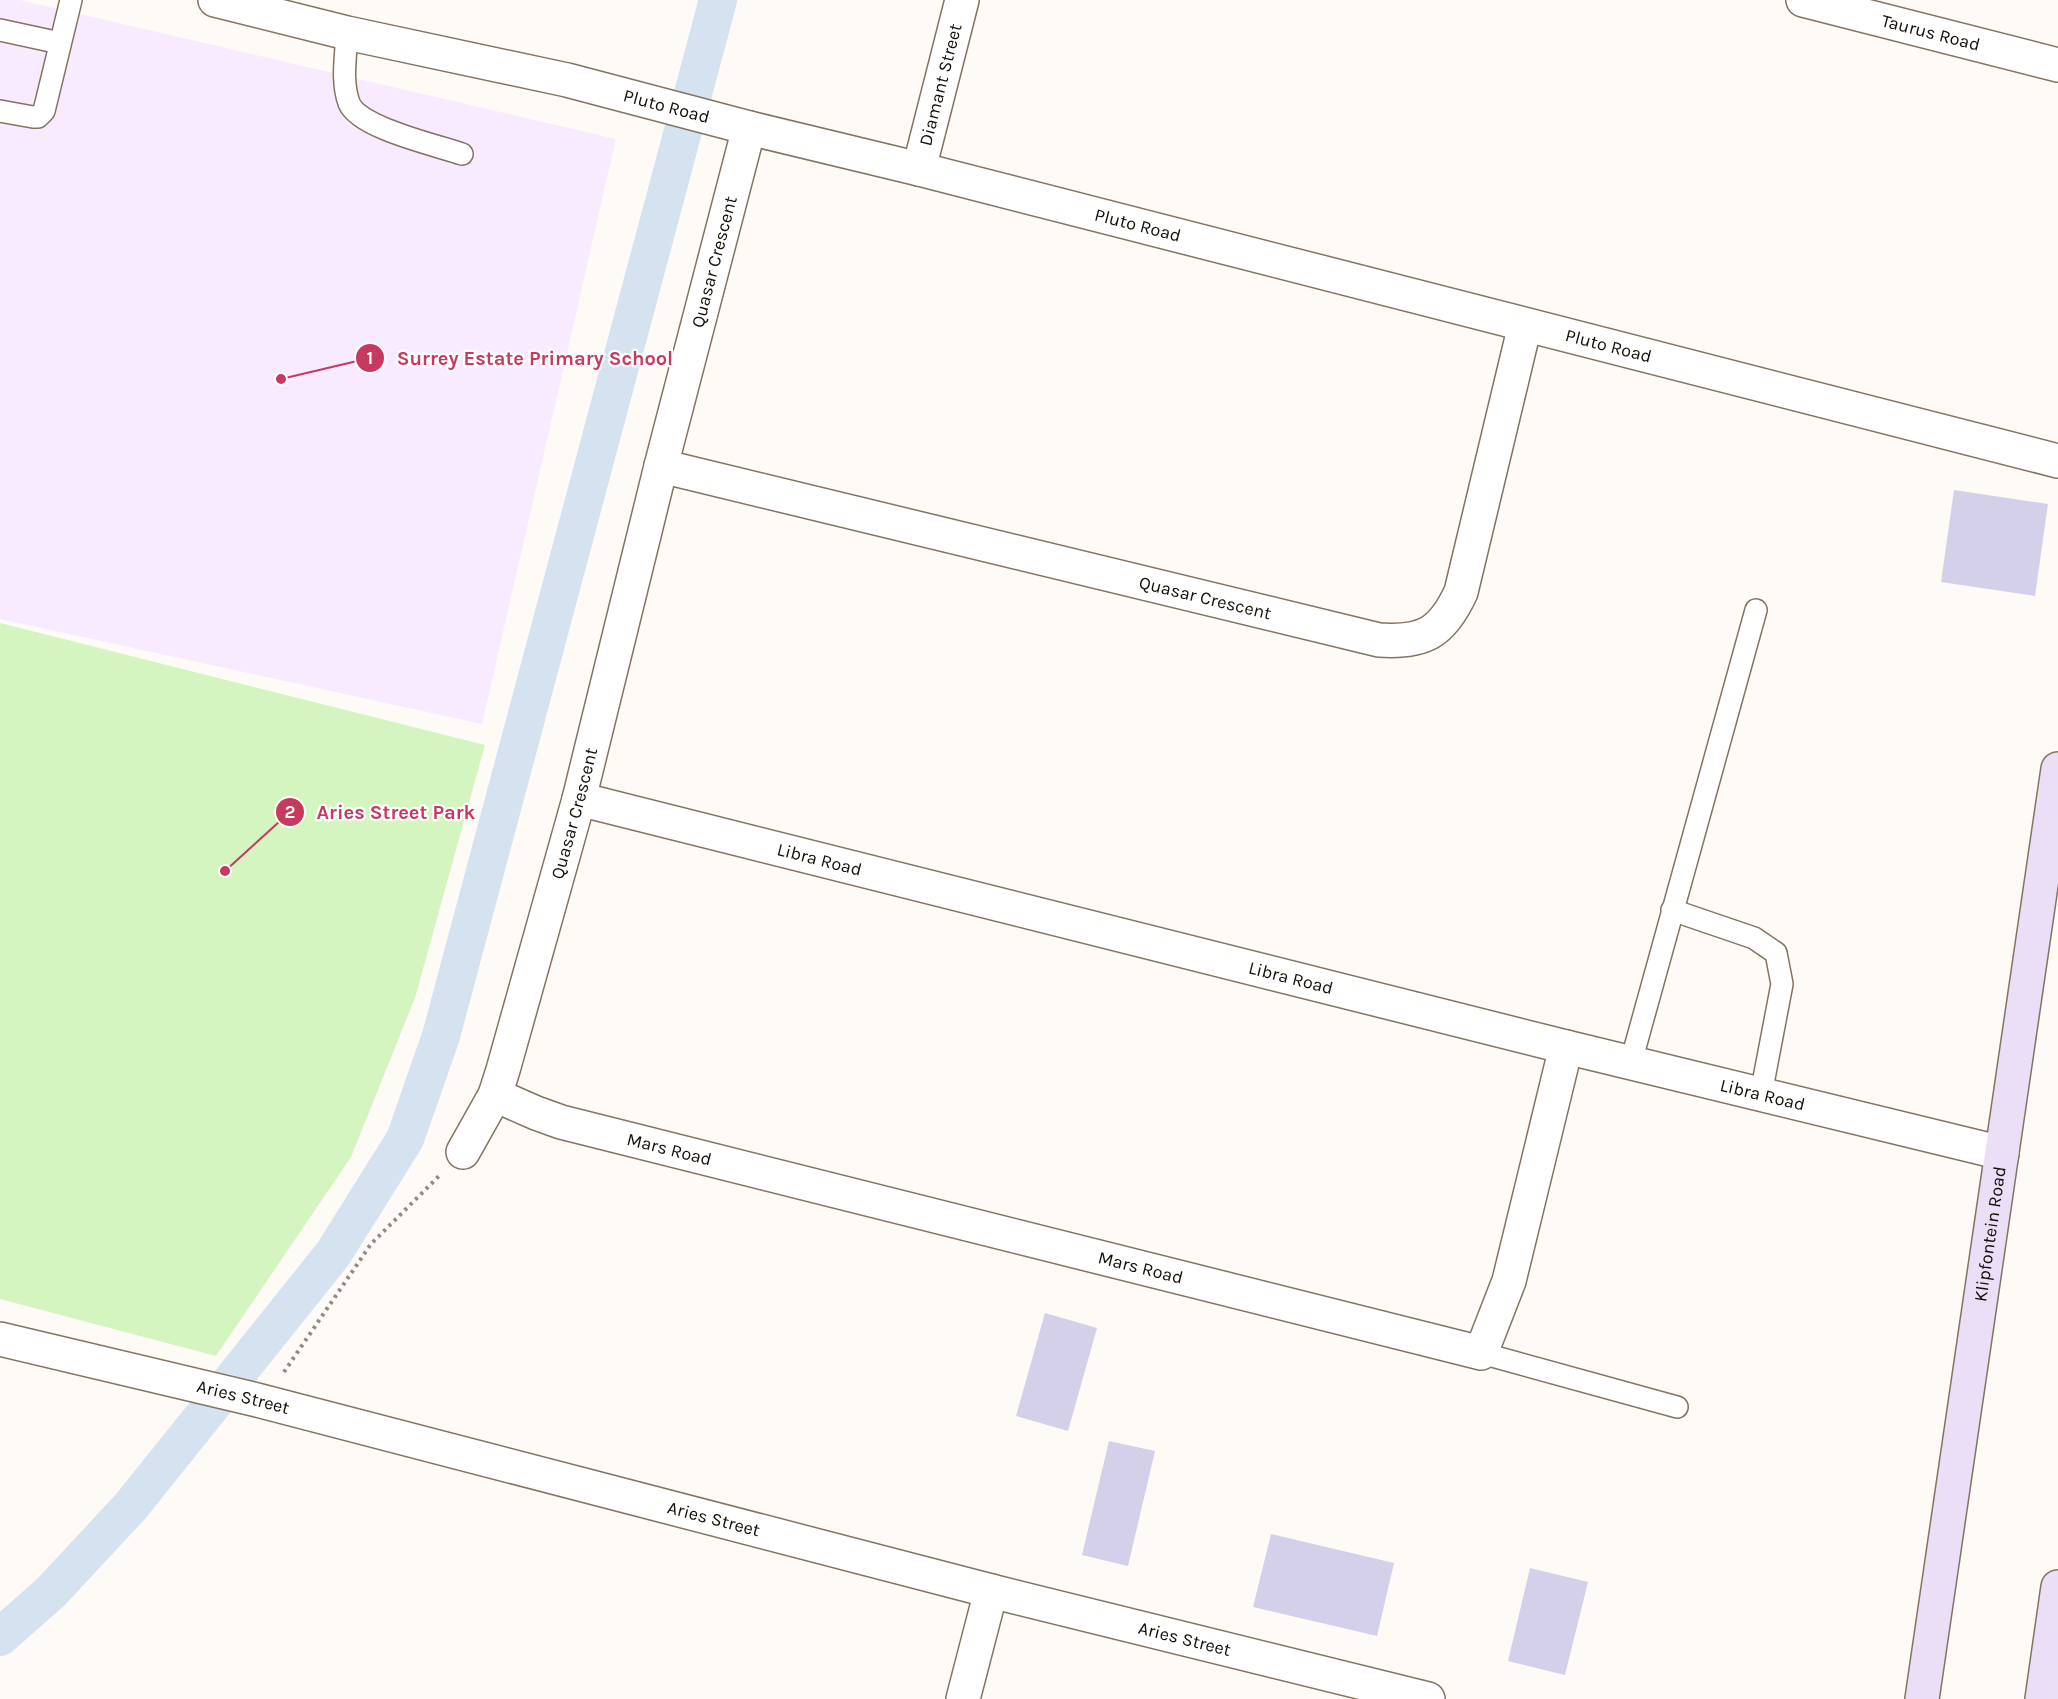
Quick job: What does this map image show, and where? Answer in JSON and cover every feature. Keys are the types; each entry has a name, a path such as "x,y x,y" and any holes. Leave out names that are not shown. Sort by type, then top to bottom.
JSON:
{"main road":[{"name":"Klipfontein Road","path":"1922,1699 2058,770"},
{"path":"2042,1699 2058,1587"}],"street":[{"name":"Pluto Road","path":"215,0 347,33 567,80 2058,461"},
{"name":"Diamant Street","path":"919,169 962,0"},
{"name":"Taurus Road","path":"1803,0 2058,64"},
{"name":"Quasar Crescent","path":"464,1152 495,1095 579,799 661,466 749,128"},
{"name":"Quasar Crescent","path":"661,466 1379,640 1416,639 1436,630 1454,608 1461,591 1526,325"},
{"name":"Libra Road","path":"579,799 1566,1047 2002,1153"},
{"path":"1481,1353 1509,1281 1566,1047"},
{"name":"Mars Road","path":"495,1095 561,1122 1481,1353"},
{"name":"Aries Street","path":"0,1339 257,1400 991,1591 1358,1690 1428,1699"},
{"path":"963,1699 991,1591"}],"lane":[{"path":"0,111 38,117 44,111 71,0"},
{"path":"0,30 60,43"},
{"path":"347,33 344,75 346,93 351,106 360,117 388,130 462,154"},
{"path":"1631,1062 1756,610"},
{"path":"1672,910 1754,938 1776,953 1782,984 1761,1094"},
{"path":"1481,1353 1677,1407"}],"path":[{"path":"282,1376 371,1244 464,1152"}],"shaded area":[{"path":"0,0 20,0 616,139 482,724 0,619"}],"green space":[{"path":"0,623 485,745 415,998 351,1157 216,1356 0,1299"}],"building":[{"path":"1954,490 2048,504 2035,596 1941,582"},
{"path":"1045,1313 1097,1328 1068,1431 1016,1416"},
{"path":"1109,1441 1155,1451 1128,1566 1082,1555"},
{"path":"1271,1534 1394,1563 1377,1636 1253,1607"},
{"path":"1530,1568 1588,1582 1565,1675 1508,1661"}],"waterway":[{"path":"0,1637 51,1592 131,1506 333,1254 405,1139 441,1036 718,0"}],"place":[{"name":"Surrey Estate Primary School","path":"281,379"},
{"name":"Aries Street Park","path":"225,871"}]}
